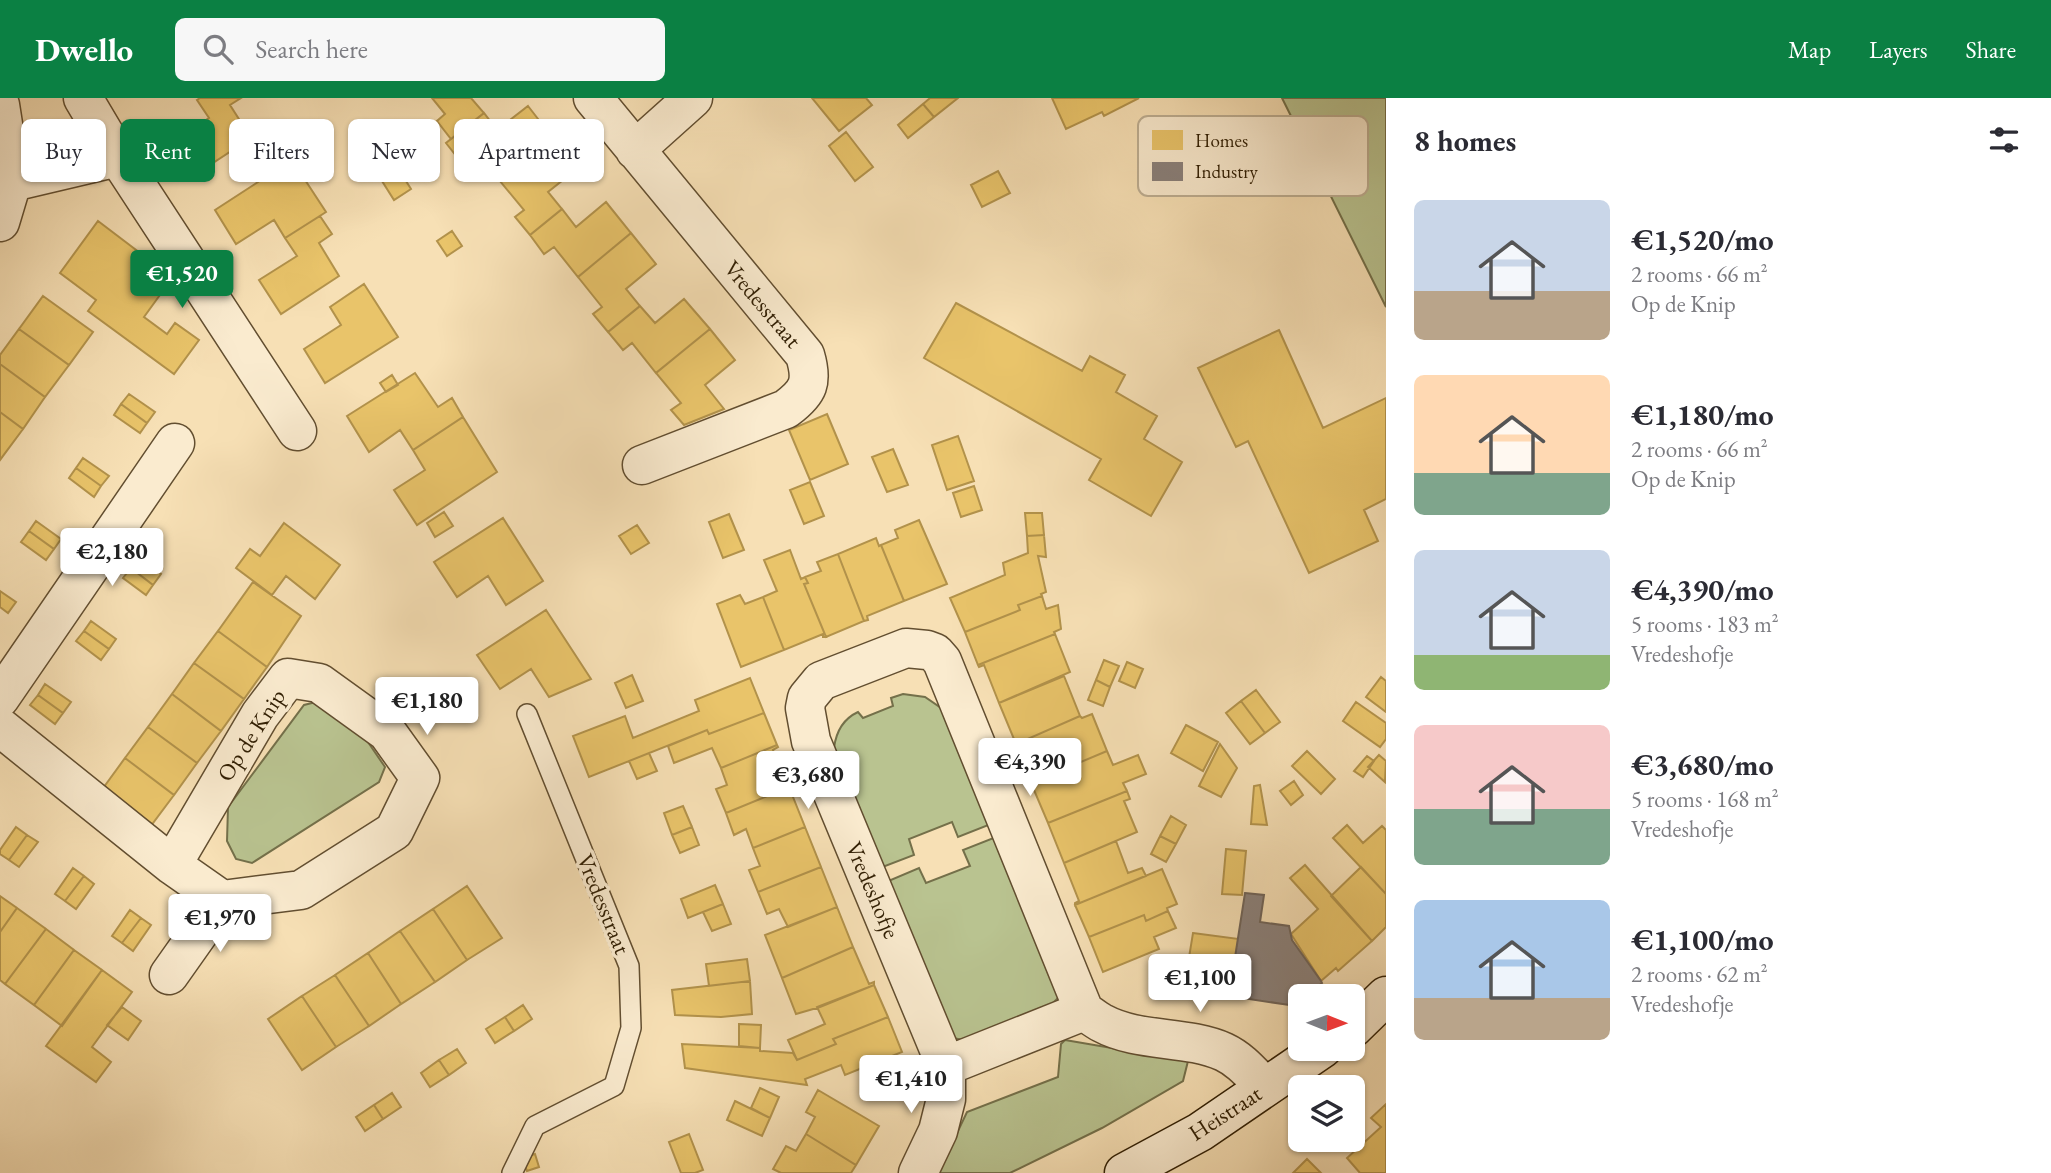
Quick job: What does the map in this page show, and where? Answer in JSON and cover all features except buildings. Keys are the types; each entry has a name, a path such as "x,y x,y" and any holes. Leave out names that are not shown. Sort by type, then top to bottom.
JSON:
{"street":[{"path":"83,98 118,157 297,431"},
{"name":"Vredesstraat","path":"593,98 805,355 810,376 808,387 801,398 786,409 642,465"},
{"path":"635,150 693,98"},
{"path":"0,105 12,182 0,222"},
{"path":"12,182 118,157"},
{"path":"0,698 175,443"},
{"name":"Vredeshofje","path":"918,1173 938,1131 946,1099 946,1066 811,741 805,708 807,698 821,681 906,648 927,650 935,653 942,661 1084,1011"},
{"name":"Op de Knip","path":"172,865 260,715 288,678 318,683 387,732 420,778 394,831 301,890 222,900"},
{"path":"0,727 172,865 222,900 169,975"},
{"path":"1365,1016 1386,996"},
{"path":"946,1066 1084,1011 1103,1024 1124,1031 1224,1052 1241,1062 1265,1087"},
{"name":"Heistraat","path":"1124,1173 1200,1132 1304,1061"}],"lane":[{"name":"Vredesstraat","path":"512,1173 535,1126 614,1086 631,1028 629,966 527,714"}],"green space":[{"path":"1282,98 1386,98 1386,307 1331,196 1368,196 1368,116 1291,116"},
{"path":"903,694 925,697 941,708 991,824 958,837 952,822 909,839 914,855 880,868 834,748 836,737 848,718 858,712 863,718 893,706 891,698"},
{"path":"320,701 355,723 385,767 379,782 252,863 236,859 227,841 228,807 304,705"},
{"path":"996,837 1059,993 1051,1005 963,1040 953,1038 886,882 919,868 926,883 970,866 963,850"},
{"path":"1065,1040 1188,1061 1183,1081 1102,1128 1010,1173 938,1173 967,1112 1058,1077 1061,1044"}]}
